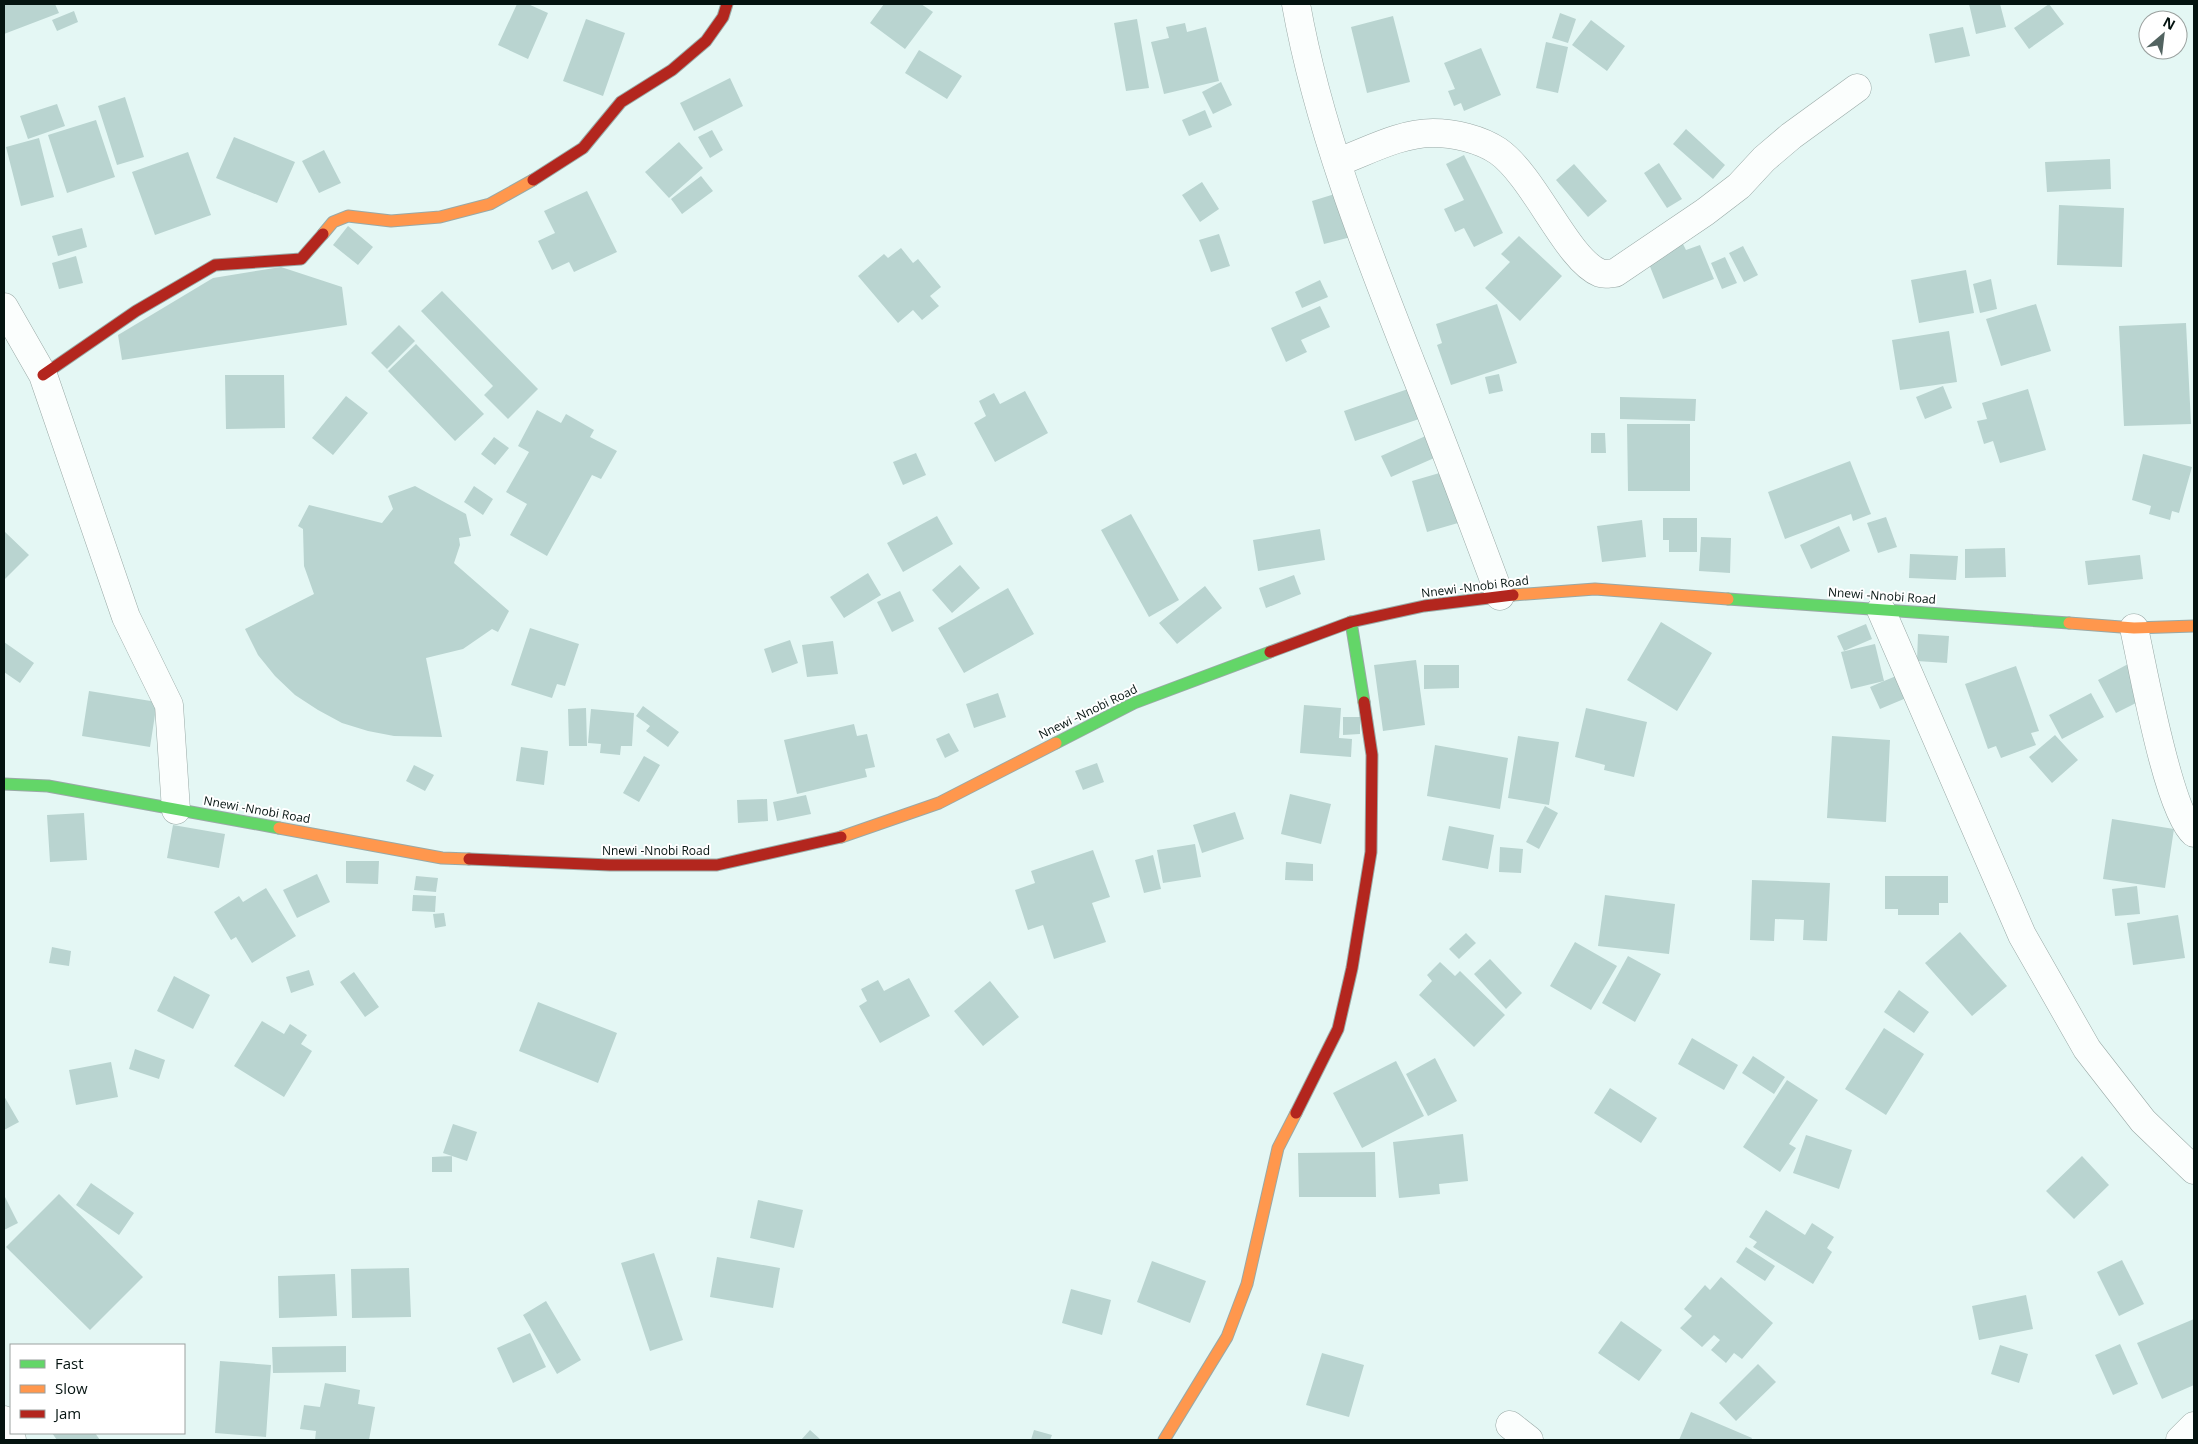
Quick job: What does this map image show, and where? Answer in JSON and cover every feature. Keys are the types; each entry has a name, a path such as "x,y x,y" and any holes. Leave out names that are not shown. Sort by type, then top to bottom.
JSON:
{"main road":[{"path":"43,375 136,311 215,265 300,259 333,222 348,216 391,221 430,218 490,204 543,174 583,148 622,102 672,70 706,41 723,17 727,4"},
{"name":"Nnewi -Nnobi Road","path":"4,784 48,786 442,858 610,866 717,865 844,836 939,803 1134,703 1350,622 1424,606 1500,596 1595,589 2134,628 2194,626"},
{"path":"1164,1440 1227,1337 1247,1284 1261,1215 1278,1148 1338,1029 1352,968 1371,852 1372,755 1350,622"}],"street":[{"path":"1296,4 1305,54 1361,234 1444,445 1500,596"},
{"path":"1338,162 1404,138 1432,133 1472,139 1498,151 1522,174 1574,248 1592,268 1602,274 1615,273 1705,212 1739,186 1764,159 1791,136 1858,88"},
{"path":"4,306 43,375 126,616 169,705 176,810"},
{"path":"1881,610 2022,935 2087,1049 2143,1121 2194,1170"},
{"path":"2134,628 2169,782 2187,828 2194,833"},
{"path":"4,1420 12,1440"},
{"path":"2180,1440 2194,1426"}],"building":[{"path":"4,4 55,4 59,13 4,34"},
{"path":"517,4 528,4 548,13 528,59 498,45"},
{"path":"884,4 921,4 933,12 905,49 870,23"},
{"path":"1969,4 2000,4 2006,27 1976,34"},
{"path":"2049,4 2064,24 2029,49 2014,28"},
{"path":"74,11 78,22 57,31 52,20"},
{"path":"1560,13 1576,19 1568,43 1552,38"},
{"path":"1393,16 1410,82 1367,93 1351,27"},
{"path":"586,19 625,33 603,96 563,81"},
{"path":"1137,19 1149,88 1126,91 1114,23"},
{"path":"1591,20 1625,46 1607,71 1572,45"},
{"path":"1185,23 1187,32 1206,27 1219,81 1164,94 1151,42 1169,38 1166,27"},
{"path":"1963,27 1970,56 1935,63 1929,34"},
{"path":"1546,42 1568,47 1558,93 1536,88"},
{"path":"1481,48 1501,95 1464,111 1461,103 1454,106 1448,91 1455,89 1444,63"},
{"path":"919,50 962,76 947,99 905,73"},
{"path":"730,78 743,106 694,131 680,103"},
{"path":"1221,82 1232,105 1213,114 1202,92"},
{"path":"125,97 144,157 117,165 98,106"},
{"path":"57,104 65,126 28,139 20,116"},
{"path":"1205,110 1212,127 1189,136 1182,120"},
{"path":"96,120 115,177 67,193 48,135"},
{"path":"1686,129 1725,165 1713,179 1673,144"},
{"path":"712,130 723,150 710,158 698,137"},
{"path":"234,137 295,162 277,203 216,178"},
{"path":"39,138 54,197 21,206 6,147"},
{"path":"679,142 703,168 669,198 645,172"},
{"path":"324,150 341,183 319,193 302,161"},
{"path":"188,152 211,215 155,235 132,172"},
{"path":"1464,155 1503,233 1474,247 1464,228 1455,232 1444,209 1464,200 1446,164"},
{"path":"2110,159 2111,189 2047,192 2045,162"},
{"path":"1659,163 1682,199 1667,208 1644,173"},
{"path":"1574,164 1607,201 1588,217 1556,180"},
{"path":"701,176 713,191 682,214 671,199"},
{"path":"1202,182 1219,209 1200,222 1182,195"},
{"path":"587,191 617,252 574,272 569,262 552,270 538,241 555,233 544,211"},
{"path":"1338,193 1351,237 1324,244 1312,201"},
{"path":"2059,205 2124,208 2122,267 2057,265"},
{"path":"348,226 373,247 358,265 333,245"},
{"path":"82,228 87,247 58,256 52,236"},
{"path":"1219,234 1230,266 1211,272 1199,240"},
{"path":"1519,236 1562,276 1520,321 1485,288 1510,262 1501,254"},
{"path":"1683,244 1686,250 1700,245 1714,279 1663,299 1647,259"},
{"path":"1743,246 1758,275 1744,282 1729,253"},
{"path":"901,248 913,263 918,259 941,287 930,296 939,306 922,320 913,310 898,323 858,276 884,254 888,258"},
{"path":"76,256 83,283 59,289 52,263"},
{"path":"1725,257 1737,283 1722,289 1711,263"},
{"path":"281,267 342,287 347,325 122,360 118,335 213,278"},
{"path":"1966,270 1974,313 1919,323 1911,280"},
{"path":"1991,279 1997,309 1980,313 1973,284"},
{"path":"1320,280 1328,297 1302,308 1295,292"},
{"path":"442,291 538,389 508,419 484,395 493,386 421,311"},
{"path":"1497,304 1517,363 1451,385 1437,345 1442,343 1436,324"},
{"path":"2036,304 2051,351 2001,366 1986,319"},
{"path":"1320,306 1330,327 1301,340 1307,352 1286,362 1271,328"},
{"path":"2186,323 2191,424 2124,426 2119,326"},
{"path":"399,325 415,341 387,369 371,353"},
{"path":"1949,331 1957,382 1900,390 1892,340"},
{"path":"416,344 484,414 455,441 388,371"},
{"path":"1499,374 1503,391 1489,394 1485,377"},
{"path":"225,375 284,375 285,428 226,429"},
{"path":"1943,386 1952,408 1925,419 1916,397"},
{"path":"1408,389 1419,419 1355,441 1344,411"},
{"path":"2028,389 2046,450 2000,463 1993,441 1984,444 1977,421 1987,419 1982,403"},
{"path":"1025,391 1048,433 995,462 974,423 986,416 979,401 994,393 1000,404"},
{"path":"346,396 368,413 333,455 312,438"},
{"path":"1620,397 1696,399 1695,421 1620,419"},
{"path":"537,410 561,423 566,414 594,430 590,437 617,451 601,479 592,475 547,556 510,535 527,504 506,492 529,452 518,446"},
{"path":"1627,424 1690,424 1690,491 1628,491"},
{"path":"1591,433 1605,433 1606,453 1591,453"},
{"path":"1430,434 1441,455 1391,477 1381,456"},
{"path":"494,437 509,448 495,465 481,454"},
{"path":"916,453 926,475 903,485 893,462"},
{"path":"2143,454 2192,467 2179,513 2172,511 2170,520 2149,514 2151,506 2132,500"},
{"path":"1850,461 1871,514 1853,521 1851,514 1785,539 1768,492"},
{"path":"1443,472 1458,523 1427,532 1412,481"},
{"path":"415,486 466,514 471,536 459,538 460,545 454,563 509,611 498,632 492,629 463,649 426,658 442,737 394,736 368,731 342,723 318,710 295,695 275,676 258,655 245,629 314,594 304,566 303,529 298,526 309,505 382,523 393,509 388,496"},
{"path":"474,486 493,499 483,515 464,502"},
{"path":"1131,514 1179,600 1149,617 1101,530"},
{"path":"937,516 953,544 903,572 887,543"},
{"path":"1886,517 1897,547 1878,553 1867,523"},
{"path":"1663,518 1697,518 1697,552 1669,552 1669,540 1663,540"},
{"path":"1642,520 1646,557 1602,562 1597,526"},
{"path":"1839,526 1850,551 1811,569 1800,545"},
{"path":"1320,529 1325,560 1258,571 1253,540"},
{"path":"4,531 29,555 4,580"},
{"path":"1701,537 1731,538 1730,573 1699,571"},
{"path":"2005,548 2006,577 1965,578 1965,549"},
{"path":"1910,554 1958,556 1956,580 1909,578"},
{"path":"2140,555 2143,579 2088,585 2085,561"},
{"path":"960,565 980,588 952,613 932,590"},
{"path":"868,573 881,595 844,618 830,597"},
{"path":"1294,575 1301,594 1266,608 1259,588"},
{"path":"1205,586 1222,608 1177,644 1159,623"},
{"path":"1008,588 1034,634 964,673 938,628"},
{"path":"900,591 914,621 892,632 877,602"},
{"path":"1661,622 1712,653 1677,711 1627,680"},
{"path":"1866,624 1872,639 1844,651 1837,636"},
{"path":"530,628 579,644 565,686 557,684 552,698 511,685"},
{"path":"1918,634 1949,636 1947,663 1917,661"},
{"path":"790,640 798,663 772,673 764,649"},
{"path":"833,641 838,674 807,677 802,645"},
{"path":"4,642 34,663 20,683 4,672"},
{"path":"1875,644 1884,681 1851,689 1841,652"},
{"path":"1416,660 1425,725 1383,731 1374,665"},
{"path":"2130,663 2148,697 2116,713 2098,680"},
{"path":"1424,665 1459,665 1459,688 1424,689"},
{"path":"2016,666 2039,731 2031,733 2036,745 2001,758 1996,746 1988,749 1965,684"},
{"path":"1901,674 1911,696 1880,709 1870,687"},
{"path":"89,691 157,702 150,747 82,736"},
{"path":"998,693 1006,717 974,728 966,704"},
{"path":"2091,693 2104,717 2062,739 2049,715"},
{"path":"1304,705 1341,708 1339,738 1352,739 1351,757 1300,753"},
{"path":"643,706 679,732 668,747 646,731 650,726 636,716"},
{"path":"586,708 587,746 569,746 568,709"},
{"path":"1586,708 1647,722 1634,777 1604,770 1605,765 1575,757"},
{"path":"591,709 634,713 632,746 621,746 620,755 600,753 601,744 588,743"},
{"path":"1343,717 1360,717 1360,734 1343,735"},
{"path":"854,724 857,736 867,734 875,767 865,769 867,777 797,794 784,740"},
{"path":"949,733 959,751 945,758 936,739"},
{"path":"2055,735 2078,760 2052,783 2029,757"},
{"path":"1518,736 1559,742 1549,805 1508,798"},
{"path":"1832,736 1890,740 1886,822 1827,818"},
{"path":"1435,745 1508,758 1500,809 1427,796"},
{"path":"521,747 548,751 544,785 516,781"},
{"path":"644,756 660,765 639,802 623,793"},
{"path":"1097,763 1104,782 1083,790 1075,771"},
{"path":"414,765 434,775 425,791 406,781"},
{"path":"1290,794 1331,804 1321,844 1281,834"},
{"path":"806,795 811,814 777,821 773,802"},
{"path":"767,799 768,821 738,823 737,800"},
{"path":"1545,806 1558,813 1539,849 1526,842"},
{"path":"1235,812 1244,839 1202,853 1193,825"},
{"path":"84,813 87,860 50,862 47,815"},
{"path":"2112,819 2174,829 2165,888 2103,879"},
{"path":"173,825 225,834 219,868 167,858"},
{"path":"1449,826 1494,835 1488,869 1442,860"},
{"path":"1195,844 1201,877 1163,883 1157,850"},
{"path":"1500,847 1523,849 1521,873 1499,872"},
{"path":"1093,850 1110,897 1092,903 1106,942 1054,959 1043,925 1028,930 1015,890 1035,883 1031,871"},
{"path":"1153,855 1161,889 1144,893 1135,860"},
{"path":"346,861 379,861 378,884 346,883"},
{"path":"1286,862 1313,864 1313,881 1285,880"},
{"path":"317,874 330,902 297,918 283,890"},
{"path":"416,876 438,878 436,892 414,890"},
{"path":"1885,876 1948,876 1948,903 1939,903 1939,915 1898,915 1898,909 1885,909"},
{"path":"1752,880 1830,883 1827,941 1803,940 1804,920 1775,919 1774,941 1750,940"},
{"path":"2137,886 2140,914 2115,916 2112,889"},
{"path":"266,888 296,936 252,963 236,937 231,940 214,912 239,896 243,902"},
{"path":"413,895 436,896 435,912 412,911"},
{"path":"1605,895 1675,904 1669,954 1598,946"},
{"path":"444,913 446,926 435,928 433,914"},
{"path":"2178,915 2185,958 2133,965 2127,923"},
{"path":"1960,932 2007,986 1972,1016 1925,963"},
{"path":"1466,933 1476,943 1459,959 1449,949"},
{"path":"1575,942 1617,966 1591,1010 1550,986"},
{"path":"52,947 71,951 69,966 49,963"},
{"path":"1628,956 1661,974 1635,1022 1602,1003"},
{"path":"1490,959 1522,993 1506,1009 1474,974"},
{"path":"1440,962 1455,976 1460,971 1505,1015 1474,1047 1419,995 1432,981 1427,975"},
{"path":"309,970 314,985 291,993 286,977"},
{"path":"354,972 379,1007 365,1017 340,982"},
{"path":"174,976 210,995 193,1029 157,1011"},
{"path":"909,978 930,1016 880,1043 859,1006 867,1001 861,989 878,980 884,991"},
{"path":"990,981 1019,1017 983,1046 954,1011"},
{"path":"1899,990 1929,1012 1914,1033 1884,1012"},
{"path":"538,1002 617,1033 598,1083 519,1051"},
{"path":"262,1021 284,1034 290,1024 307,1035 301,1044 312,1051 284,1097 234,1066"},
{"path":"1884,1028 1924,1054 1886,1115 1845,1089"},
{"path":"1692,1038 1738,1065 1724,1090 1678,1064"},
{"path":"135,1049 165,1060 159,1079 129,1069"},
{"path":"1753,1056 1785,1077 1774,1094 1742,1073"},
{"path":"1435,1058 1457,1101 1428,1116 1406,1074"},
{"path":"1396,1061 1424,1116 1362,1148 1333,1093"},
{"path":"111,1062 118,1097 76,1105 69,1070"},
{"path":"1787,1080 1818,1100 1789,1144 1796,1148 1780,1172 1743,1147"},
{"path":"1610,1088 1657,1118 1641,1143 1594,1113"},
{"path":"4,1096 19,1122 4,1130"},
{"path":"453,1124 477,1132 467,1161 443,1153"},
{"path":"1463,1134 1468,1181 1439,1184 1440,1194 1399,1198 1393,1142"},
{"path":"1806,1135 1852,1150 1839,1189 1793,1173"},
{"path":"1375,1152 1376,1197 1299,1197 1298,1153"},
{"path":"452,1156 452,1172 432,1172 432,1157"},
{"path":"2082,1156 2109,1185 2074,1219 2046,1191"},
{"path":"91,1183 134,1213 119,1235 76,1205"},
{"path":"59,1194 143,1277 90,1330 6,1247"},
{"path":"4,1195 18,1223 4,1230"},
{"path":"758,1200 803,1210 794,1248 750,1238"},
{"path":"1766,1210 1805,1235 1812,1223 1834,1237 1827,1248 1832,1252 1813,1284 1753,1247 1757,1242 1749,1237"},
{"path":"1746,1247 1775,1266 1765,1281 1736,1262"},
{"path":"654,1253 683,1340 650,1351 621,1263"},
{"path":"717,1257 780,1268 773,1308 710,1297"},
{"path":"2122,1260 2144,1304 2119,1316 2097,1272"},
{"path":"1152,1261 1206,1281 1190,1323 1137,1302"},
{"path":"409,1268 411,1317 352,1318 351,1269"},
{"path":"335,1274 337,1316 279,1318 278,1276"},
{"path":"1721,1277 1773,1323 1742,1359 1734,1353 1726,1363 1711,1350 1720,1340 1714,1335 1702,1347 1680,1328 1692,1316 1684,1309 1705,1285 1710,1290"},
{"path":"1071,1289 1111,1300 1102,1335 1062,1323"},
{"path":"2026,1295 2033,1329 1979,1340 1972,1306"},
{"path":"546,1301 581,1360 557,1374 523,1315"},
{"path":"2194,1319 2194,1385 2162,1399 2137,1343"},
{"path":"1621,1321 1662,1350 1639,1381 1598,1353"},
{"path":"530,1333 546,1367 513,1383 497,1348"},
{"path":"2120,1344 2138,1384 2113,1395 2095,1355"},
{"path":"2000,1345 2028,1354 2019,1383 1991,1374"},
{"path":"346,1346 346,1372 273,1373 272,1347"},
{"path":"1322,1353 1364,1365 1349,1417 1306,1405"},
{"path":"220,1361 271,1365 266,1437 215,1433"},
{"path":"1758,1364 1776,1382 1736,1421 1719,1403"},
{"path":"325,1383 360,1390 358,1404 375,1407 369,1440 315,1440 316,1431 300,1429 304,1405 320,1407"},
{"path":"1691,1412 1752,1438 1751,1440 1679,1440"},
{"path":"810,1430 821,1440 801,1440"},
{"path":"1034,1430 1052,1435 1050,1440 1031,1440"},
{"path":"53,1434 96,1434 100,1440 57,1440"}],"traffic: fast":[{"path":"1728,599 2069,623"},
{"path":"1351,622 1364,702"},
{"path":"1056,743 1134,703 1270,652"},
{"path":"4,784 48,786 279,828"}],"traffic: slow":[{"path":"323,234 333,222 348,216 391,221 440,217 490,204 533,180"},
{"path":"1513,595 1595,589 1728,599"},
{"path":"2069,623 2134,628 2194,626"},
{"path":"841,837 939,803 1056,743"},
{"path":"279,828 442,858 469,859"},
{"path":"1164,1440 1227,1337 1247,1284 1278,1148 1296,1113"}],"traffic: jam":[{"path":"533,180 583,148 621,102 672,70 706,41 723,17 727,4"},
{"path":"43,375 136,311 215,265 301,259 323,234"},
{"path":"1270,652 1351,622 1424,606 1513,595"},
{"path":"1296,1113 1338,1029 1352,968 1371,852 1372,755 1364,702"},
{"path":"469,859 610,865 717,865 841,837"}]}
